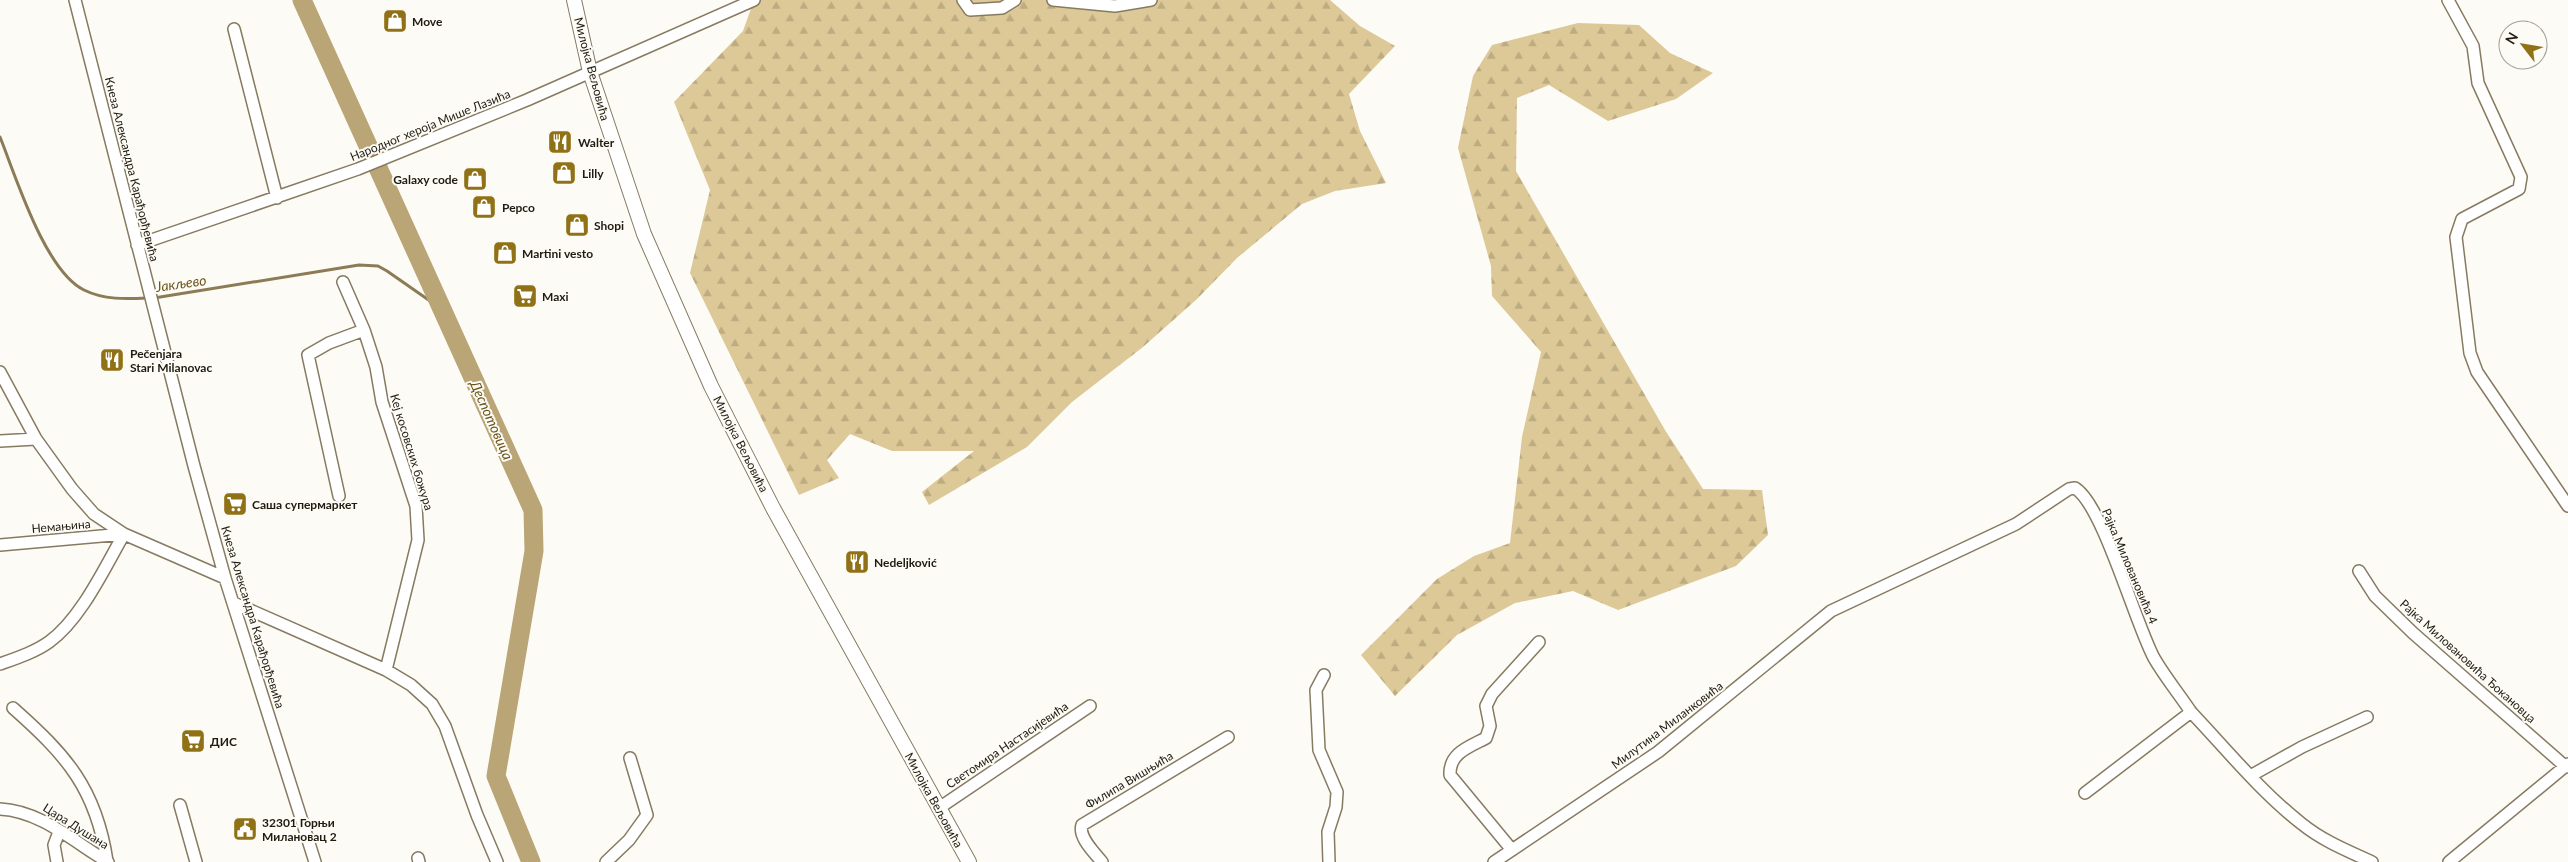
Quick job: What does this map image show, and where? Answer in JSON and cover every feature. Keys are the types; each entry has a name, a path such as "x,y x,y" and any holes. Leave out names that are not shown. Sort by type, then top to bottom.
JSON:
{"main road":[{"name":"Милојка Вељовића","path":"574,0 590,72 649,248 711,386 773,508 969,862"}],"street":[{"name":"Кнеза Александра Карађорђевића","path":"76,0 145,277 225,578 315,862"},
{"name":"Народног хероја Мише Лазића","path":"137,245 277,198 386,158 754,0"},
{"path":"963,0 970,10 1002,8 1015,0"},
{"path":"1053,0 1116,6 1151,0"},
{"path":"2448,0 2473,46 2478,83 2521,177 2520,189 2462,219 2456,237 2470,353 2477,372 2568,506"},
{"path":"234,29 277,198"},
{"path":"339,496 308,355 329,343 364,330 344,282"},
{"name":"Кеј косовских божура","path":"364,330 376,367 382,402 416,506 418,522 418,540 386,670"},
{"path":"0,372 36,439 72,489 94,514 124,534 225,578"},
{"path":"0,441 36,439"},
{"name":"Рајка Миловановића 4","path":"1831,611 2016,524 2063,491 2075,488 2086,497 2114,556 2135,614 2154,658 2191,712 2268,794 2303,825 2338,848 2372,862"},
{"path":"0,664 20,657 50,641 72,620 124,534"},
{"name":"Немањина","path":"0,546 124,534"},
{"name":"Рајка Миловановића Ђокановца","path":"2359,570 2375,596 2413,633 2567,765 2449,862"},
{"path":"234,603 386,670 410,685 432,704 445,726 477,815 497,862"},
{"name":"Милутина Миланковића","path":"1494,862 1658,752 1831,611"},
{"path":"1512,850 1450,775 1449,765 1455,756 1486,738 1490,726 1486,706 1492,694 1540,642"},
{"path":"1324,675 1316,690 1320,750 1337,792 1336,807 1328,832 1329,862"},
{"name":"Светомира Настасијевића","path":"939,808 1090,706"},
{"path":"13,708 46,737 74,770 95,811 103,836 107,862"},
{"path":"2085,793 2191,712"},
{"path":"2252,775 2302,747 2367,717"},
{"name":"Филипа Вишњића","path":"1102,862 1080,830 1082,825 1228,737"},
{"path":"606,862 629,840 647,815 630,758"},
{"path":"180,805 196,862"},
{"name":"Цара Душана","path":"0,809 26,813 107,862"},
{"path":"58,862 54,845 59,832"}],"green space":[{"path":"754,0 1330,0 1360,26 1395,46 1349,94 1360,131 1386,183 1335,191 1302,204 1237,258 1197,299 1143,347 1072,402 1027,447 929,505 922,492 974,451 892,451 850,434 827,460 839,478 799,495 690,273 710,190 674,102 743,31"},
{"path":"1578,23 1639,25 1670,53 1713,73 1676,99 1608,121 1549,85 1517,98 1516,171 1665,430 1703,489 1762,490 1768,535 1736,566 1618,610 1573,591 1515,603 1457,635 1395,696 1361,655 1437,579 1474,556 1510,543 1522,437 1541,352 1492,296 1491,266 1458,148 1473,76 1492,45"}],"waterway":[{"name":"Деспотовица","path":"302,0 533,510 534,551 496,776 531,862"},
{"name":"Јакљево","path":"0,137 33,221 57,264 70,280 84,290 99,296 123,299 147,298"},
{"name":"Јакљево","path":"154,298 359,265 378,266 443,310"}],"place":[{"name":"Move","path":"395,21"},
{"name":"Walter","path":"560,142"},
{"name":"Lilly","path":"564,173"},
{"name":"Galaxy code","path":"475,179"},
{"name":"Pepco","path":"484,207"},
{"name":"Shopi","path":"577,225"},
{"name":"Martini vesto","path":"505,253"},
{"name":"Maxi","path":"525,296"},
{"name":"Pečenjara Stari Milanovac","path":"112,360"},
{"name":"Саша супермаркет","path":"235,504"},
{"name":"Nedeljković","path":"857,562"},
{"name":"ДИС","path":"193,741"},
{"name":"32301 Горњи Милановац 2","path":"245,829"}]}
